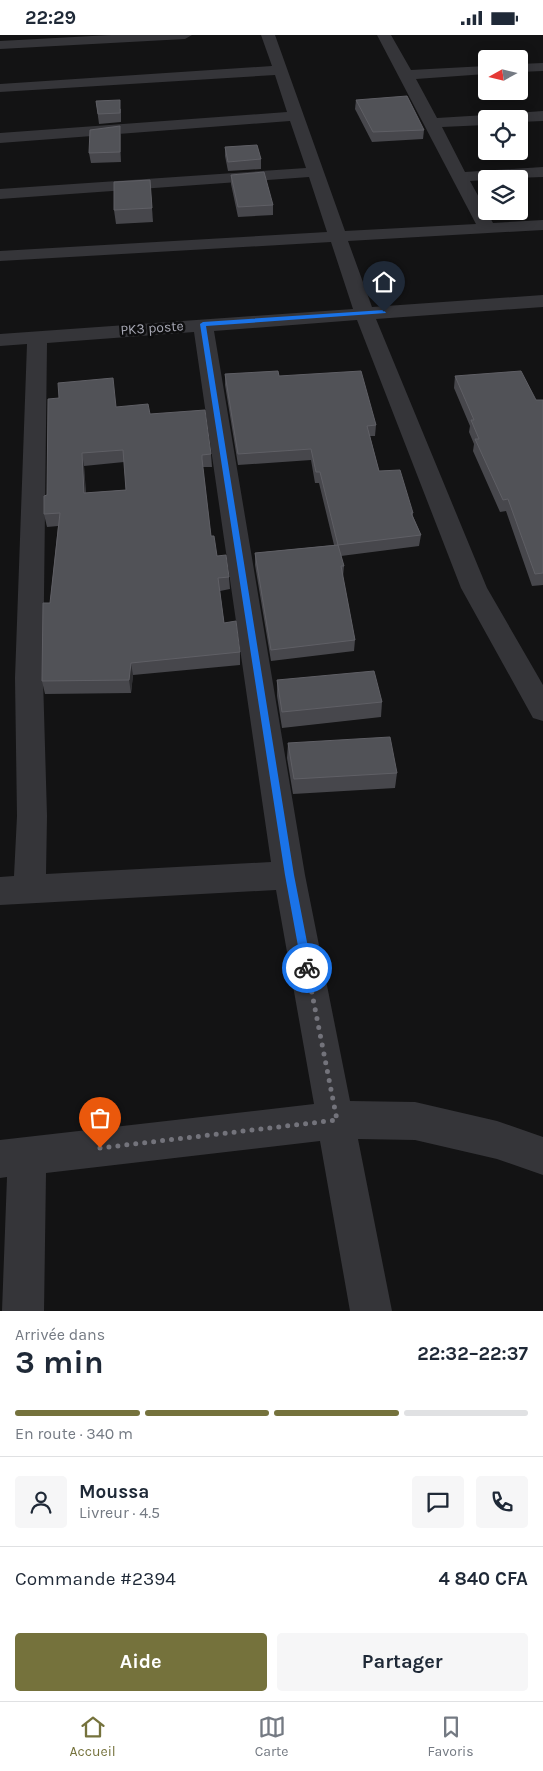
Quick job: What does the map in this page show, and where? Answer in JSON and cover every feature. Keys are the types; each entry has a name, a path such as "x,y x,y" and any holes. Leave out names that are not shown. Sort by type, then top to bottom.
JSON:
{"street":[{"path":"0,45 39,38 185,35"},
{"path":"268,35 364,313 474,588 543,710"},
{"path":"384,35 408,75 487,228"},
{"path":"528,68 543,67"},
{"path":"0,87 281,70"},
{"path":"408,75 478,71"},
{"path":"0,138 297,116"},
{"path":"528,117 543,116"},
{"path":"433,123 478,120"},
{"path":"0,194 315,172"},
{"path":"459,177 543,172"},
{"path":"0,256 336,235 543,225"},
{"name":"PK3 poste","path":"0,340 543,301"},
{"path":"203,324 289,875 337,1120 371,1311"},
{"path":"37,336 29,678 32,816 15,890 289,875"},
{"path":"23,1311 13,1158 337,1120 415,1121 496,1140 543,1156"}],"building":[{"path":"407,96 424,130 373,132 356,100"},
{"path":"120,100 120,113 98,114 96,101"},
{"path":"120,126 120,152 89,153 90,130"},
{"path":"257,145 261,159 228,162 225,147"},
{"path":"264,172 273,205 238,207 231,175"},
{"path":"150,180 152,208 114,210 114,182"},
{"path":"278,371 279,376 361,371 376,425 367,426 379,471 400,470 413,513 411,513 421,535 338,545 320,472 316,472 311,449 238,454 225,374"},
{"path":"521,371 536,400 543,400 543,573 535,574 508,499 503,500 475,439 479,439 471,420 474,420 455,376"},
{"path":"113,378 116,407 148,404 150,414 205,410 211,454 202,455 202,459 211,536 214,536 217,556 226,555 229,577 218,578 224,623 236,621 240,652 131,663 129,680 42,681 43,603 50,603 60,513 44,514 44,496 47,495 48,399 59,398 58,383","holes":["123,450 126,490 84,493 82,453"]},
{"path":"338,545 344,566 341,566 355,640 271,650 255,553"},
{"path":"374,671 382,702 282,712 277,680"},
{"path":"390,737 397,773 294,779 288,743"}],"way so far":[{"path":"100,1148 337,1120 307,968"}],"route":[{"path":"307,968 289,875 203,324 384,312"}]}
